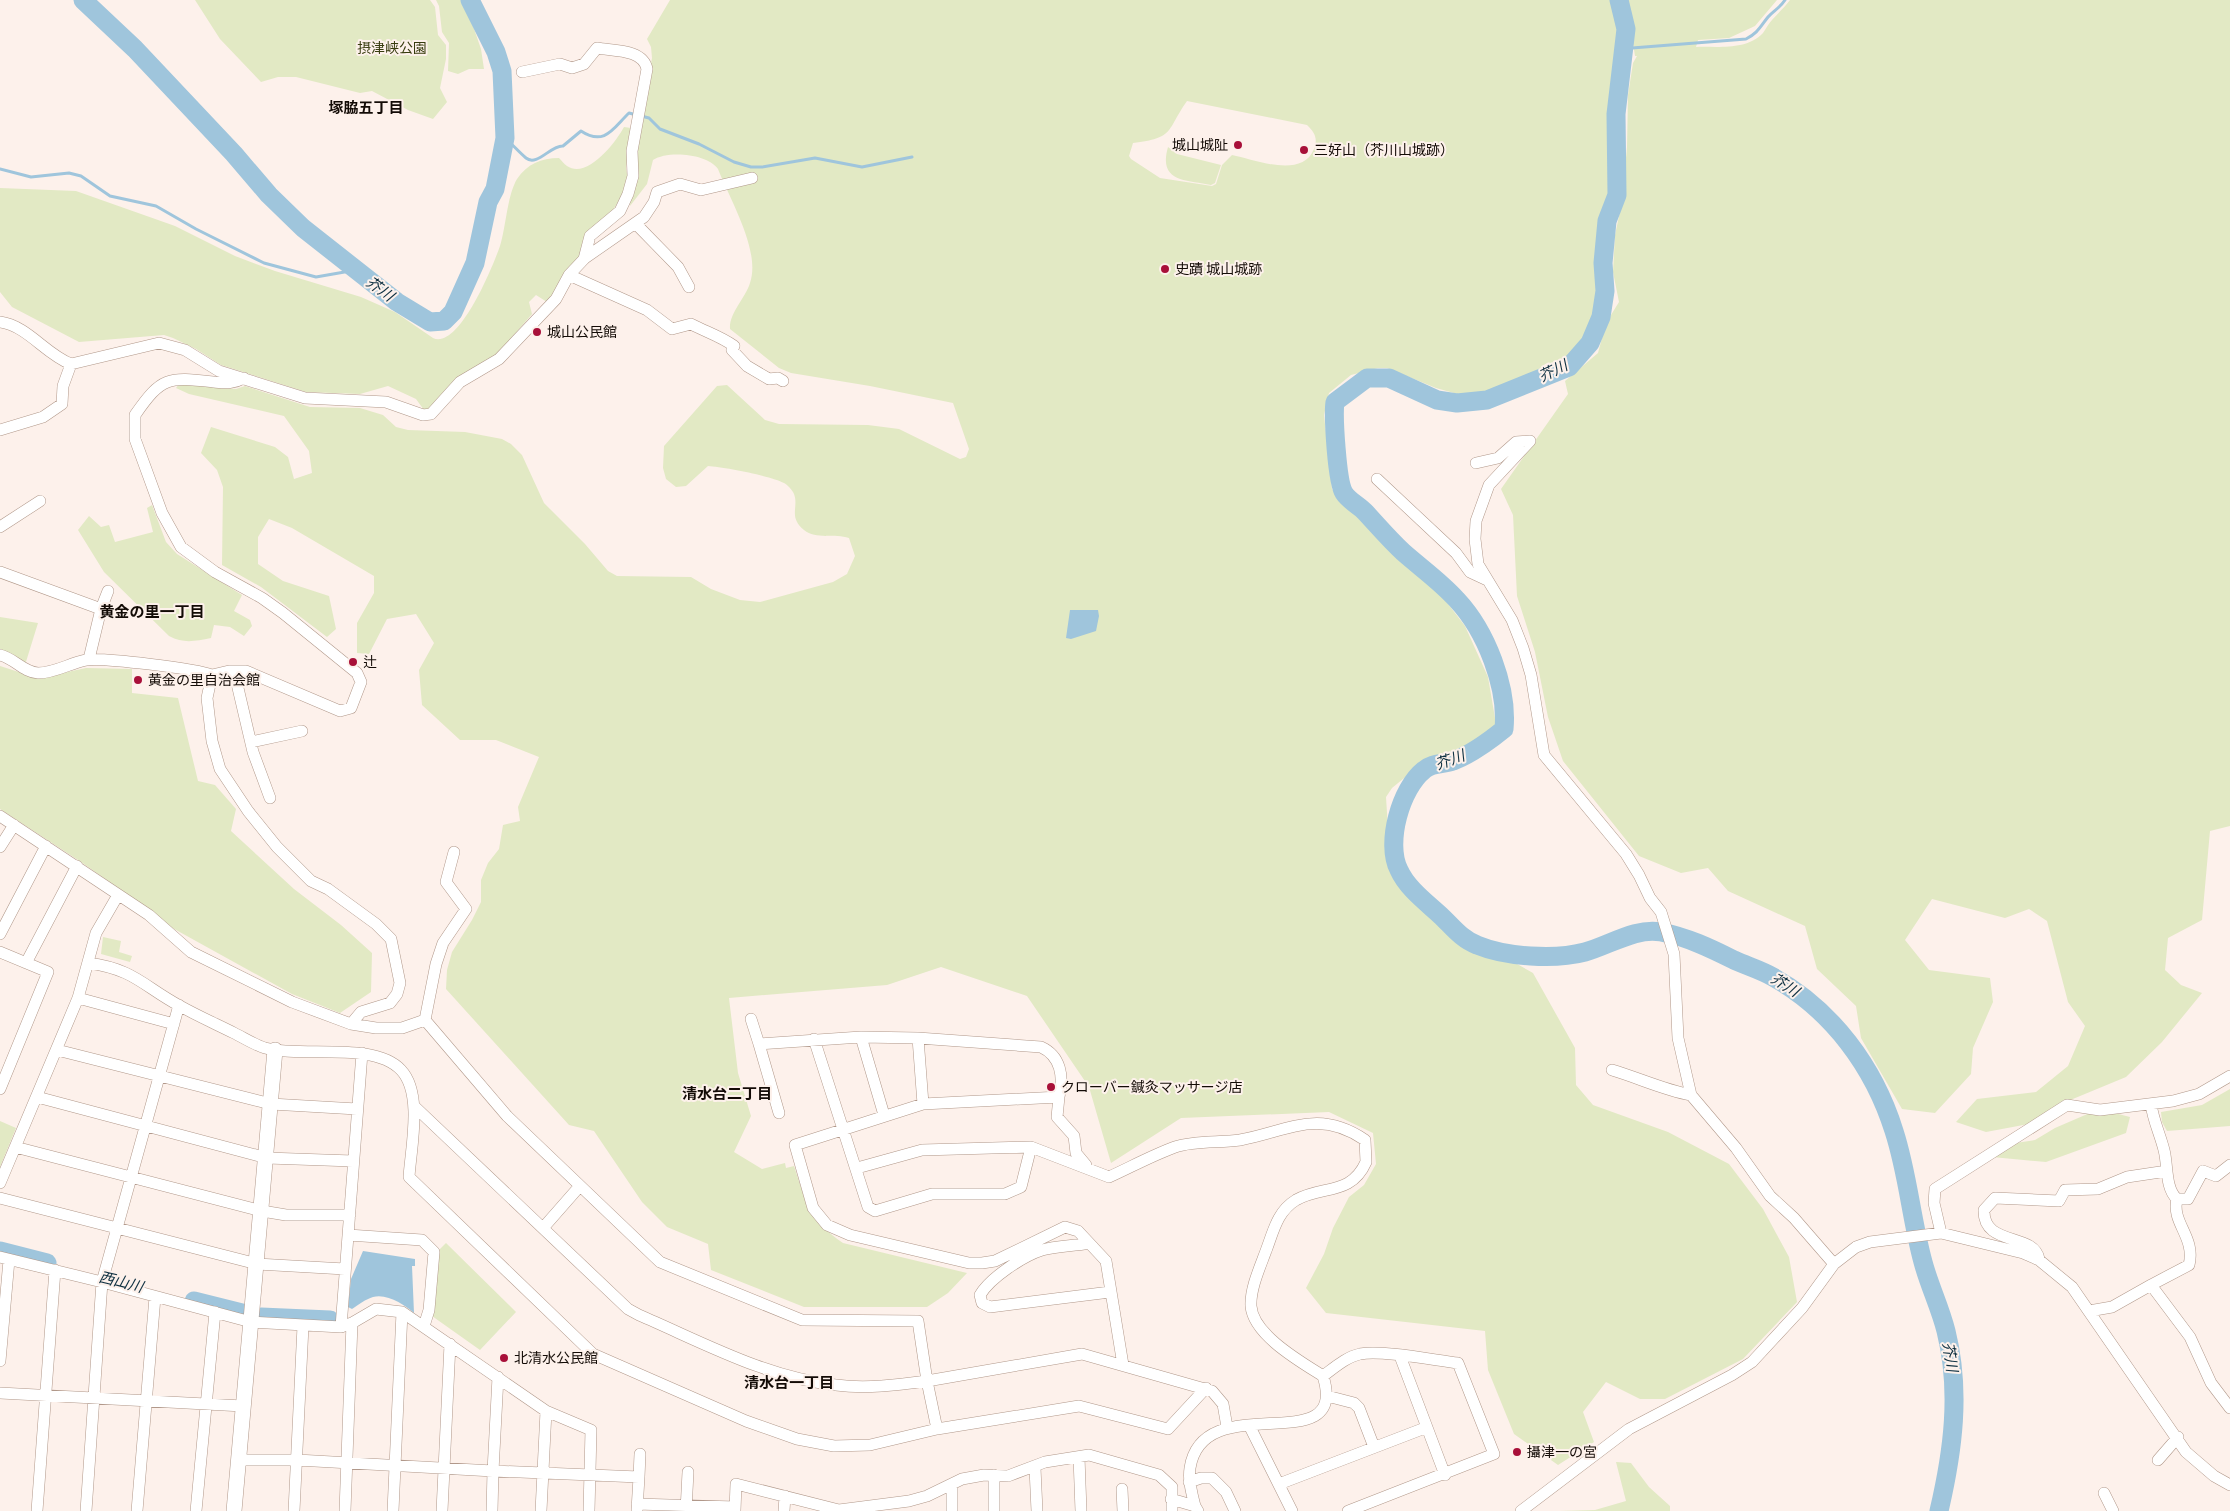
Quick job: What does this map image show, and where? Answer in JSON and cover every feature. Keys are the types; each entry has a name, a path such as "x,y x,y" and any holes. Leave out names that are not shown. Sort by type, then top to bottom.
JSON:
{"street":[{"path":"522,72 560,64 572,68 584,64 597,48 634,54 646,62 647,69 632,151 633,176 628,194 620,211 590,236 584,260"},
{"path":"0,322 15,324 58,359 71,364 159,343 179,347 219,371 305,398 386,402 423,415 431,414 460,382 499,359 556,299 569,275 584,260 644,217 654,202 657,192 664,188 687,184 701,190 752,178"},
{"path":"636,224 678,267 689,287"},
{"path":"569,275 648,310 672,329 691,324 706,332 715,333 734,346 732,350 747,366 769,379 778,378 783,381"},
{"path":"0,430 43,417 62,404 63,386 71,364"},
{"path":"0,655 28,671 37,673 53,671 89,659 172,668 212,675 246,671 340,711 351,708 361,682 357,674 262,598 214,572 181,547 162,513 135,439 134,416 158,386 176,378 234,384 244,378"},
{"path":"1476,463 1498,458 1516,442 1530,441 1489,486 1482,500 1476,521 1475,539 1478,564 1485,579 1512,620 1523,648 1531,675 1544,755 1626,854 1663,919 1674,954 1678,1038 1691,1095 1736,1148 1770,1196 1794,1218 1834,1264"},
{"path":"1377,479 1456,553 1470,572 1485,579"},
{"path":"0,527 40,501"},
{"path":"0,572 102,608"},
{"path":"89,659 108,591"},
{"path":"234,671 251,742 270,798"},
{"path":"212,675 207,698 212,742 220,769 248,811 277,847 311,881 328,889 376,924 390,940 400,983 397,994 390,1003 362,1012 351,1024"},
{"path":"251,742 302,731"},
{"path":"0,816 149,915 191,952 292,1002 351,1024 376,1028 402,1028 425,1020"},
{"path":"0,847 14,824"},
{"path":"0,934 46,846"},
{"path":"425,1020 436,964 443,942 466,909 446,882 454,852"},
{"path":"26,963 77,866"},
{"path":"0,1183 78,998 96,933 118,895"},
{"path":"0,1089 48,972 1,956"},
{"path":"88,963 112,966 129,973 179,1005 264,1048 362,1053 391,1062 402,1071 413,1091 414,1106 409,1177 593,1354 746,1421 797,1439 834,1446 870,1445 936,1429 1079,1406 1168,1429 1206,1388"},
{"path":"78,998 174,1024"},
{"path":"86,1511 102,1282 179,1005"},
{"path":"751,1018 779,1113"},
{"path":"425,1020 507,1116 660,1262 802,1320 918,1321 936,1429"},
{"path":"759,1044 861,1037 918,1038 1041,1047 1048,1050 1059,1065 1063,1082 1057,1117 1074,1136 1076,1153 1088,1167"},
{"path":"861,1037 884,1115"},
{"path":"918,1038 923,1104"},
{"path":"814,1039 868,1207 875,1211 932,1194 1005,1194 1013,1191 1021,1187 1031,1147"},
{"path":"57,1050 271,1104 357,1109"},
{"path":"234,1511 267,1158 275,1050"},
{"path":"341,1326 362,1053"},
{"path":"1612,1070 1654,1083 1667,1090 1691,1095"},
{"path":"1939,1233 1934,1203 1935,1189 2067,1105 2100,1110 2151,1104 2199,1094 2230,1076"},
{"path":"36,1097 267,1158 353,1161"},
{"path":"1059,1097 923,1104 842,1128 795,1145 813,1208 827,1225 850,1236 969,1263 995,1261 1065,1227 1078,1231 1106,1261 1123,1365"},
{"path":"2089,1311 2112,1307 2189,1265 2192,1254 2183,1228 2176,1215 2176,1199 2173,1196 2167,1171 2165,1151 2151,1104"},
{"path":"414,1106 628,1309 775,1372 836,1386 884,1386 927,1381 1082,1354 1212,1391 1223,1404 1227,1427"},
{"path":"640,1454 637,1508 735,1509 736,1484 824,1508 839,1510 909,1506 962,1479 994,1475 1008,1476 1035,1468 1045,1462 1089,1455 1159,1475 1172,1487 1171,1505 1196,1509 1189,1482 1194,1453 1215,1432 1227,1427 1298,1422 1311,1419 1325,1405 1327,1396 1323,1376 1263,1332 1251,1307 1252,1296 1262,1261 1280,1215 1286,1208 1308,1195 1337,1190 1350,1183 1366,1162 1365,1140 1344,1130 1320,1124 1303,1123 1240,1140 1177,1146 1109,1177 1088,1167 1031,1147 922,1150 857,1168"},
{"path":"15,1147 262,1211 286,1215 350,1216"},
{"path":"2176,1199 2188,1199 2203,1171 2216,1176 2230,1165"},
{"path":"2039,1260 2035,1250 2025,1243 2003,1238 1988,1226 1984,1219 1984,1210 1995,1198 2059,1201 2065,1190 2098,1189 2127,1177 2167,1171"},
{"path":"542,1228 580,1187"},
{"path":"0,1198 257,1264 345,1268"},
{"path":"1521,1511 1630,1429 1732,1375 1752,1362 1802,1308 1834,1264 1856,1247 1870,1242 1939,1233 2024,1253 2039,1260 2072,1287 2178,1437 2186,1452 2214,1476 2230,1485"},
{"path":"348,1235 422,1240 434,1252 428,1310 424,1326"},
{"path":"1089,1244 1042,1250 1009,1267 985,1286 980,1296 982,1303 990,1307 1110,1292"},
{"path":"0,1361 5,1259 56,1270 251,1322 303,1326 341,1326 352,1323 376,1309 402,1312 546,1411 591,1430 589,1511"},
{"path":"37,1511 56,1270"},
{"path":"2151,1286 2190,1337 2211,1383 2230,1408"},
{"path":"137,1511 144,1402 155,1297"},
{"path":"196,1511 214,1312"},
{"path":"393,1511 402,1312"},
{"path":"345,1511 352,1323"},
{"path":"294,1511 303,1326"},
{"path":"442,1511 450,1344"},
{"path":"1323,1376 1340,1363 1359,1354 1400,1356 1458,1363 1494,1454 1445,1475 1348,1511"},
{"path":"1400,1356 1445,1475"},
{"path":"492,1511 498,1377"},
{"path":"0,1393 244,1406"},
{"path":"1327,1396 1354,1403 1359,1408 1374,1447"},
{"path":"541,1511 546,1411"},
{"path":"1249,1425 1292,1511"},
{"path":"1279,1484 1426,1428"},
{"path":"2158,1460 2178,1437"},
{"path":"1079,1456 1081,1511"},
{"path":"238,1460 297,1460 639,1477"},
{"path":"1035,1468 1037,1511"},
{"path":"686,1508 688,1472"},
{"path":"994,1475 994,1511"},
{"path":"1189,1482 1201,1478 1212,1478 1226,1492 1235,1511"},
{"path":"952,1484 952,1511"},
{"path":"1122,1489 1123,1511"},
{"path":"2104,1493 2114,1511"},
{"path":"784,1511 785,1496"}],"green space":[{"name":"摂津峡公園","path":"195,0 430,0 435,7 438,35 446,45 446,59 440,88 447,102 433,119 408,110 372,91 360,93 296,77 278,77 261,82 220,39"},
{"path":"436,0 464,0 481,49 484,69 469,69 458,74 448,71 449,43 442,32 439,6"},
{"path":"670,0 1612,0 1620,30 1613,80 1612,134 1609,164 1611,183 1601,240 1601,285 1590,330 1573,355 1566,360 1545,364 1538,372 1504,390 1477,396 1461,395 1436,388 1387,368 1378,368 1351,375 1329,393 1324,415 1332,489 1350,510 1445,600 1465,626 1488,677 1496,724 1484,737 1446,755 1425,761 1392,788 1386,797 1389,845 1393,871 1411,899 1468,949 1510,960 1533,973 1575,1048 1576,1085 1593,1105 1668,1132 1729,1164 1763,1209 1789,1257 1797,1302 1743,1359 1665,1399 1640,1399 1606,1382 1583,1412 1594,1442 1558,1465 1514,1434 1488,1370 1485,1331 1326,1313 1306,1288 1324,1254 1333,1228 1349,1197 1364,1185 1376,1164 1373,1133 1329,1112 1181,1118 1111,1163 1089,1087 1027,996 941,967 887,985 729,998 738,1073 751,1116 734,1152 762,1169 785,1163 786,1168 794,1166 810,1209 823,1226 843,1243 967,1273 948,1293 927,1307 804,1307 711,1270 708,1244 667,1227 642,1202 594,1131 569,1125 446,989 447,970 452,952 481,902 481,880 488,863 499,849 503,825 520,821 518,807 539,757 496,740 460,740 422,705 419,670 434,643 416,614 387,619 369,654 357,653 357,623 374,593 374,576 292,528 269,519 258,537 258,564 283,581 329,596 336,629 327,637 261,587 222,565 223,487 217,470 201,453 211,427 275,447 288,457 294,479 312,473 309,451 284,416 189,394 176,388 179,384 236,389 245,386 310,407 360,408 383,415 396,427 408,430 465,432 502,439 511,444 522,455 544,503 585,544 608,571 617,576 691,577 711,589 740,600 760,602 833,582 847,574 855,556 849,538 814,535 804,530 796,521 793,493 787,485 778,480 747,472 708,466 686,486 676,487 666,479 663,468 664,446 717,386 727,385 765,420 779,424 868,425 899,429 960,459 966,457 969,449 953,403 870,386 791,373 779,368 730,329 732,317 750,283 752,270 751,256 743,226 718,169 713,164 697,157 678,154 653,160 647,184 630,206 639,129 652,58 651,47 647,39","holes":["1187,101 1307,125 1314,133 1316,139 1314,149 1308,158 1300,163 1278,165 1232,155 1222,165 1216,184 1212,186 1160,178 1129,156 1133,143 1156,139 1168,131"]},
{"path":"1626,0 1777,0 1755,26 1729,38 1698,40 1696,47 1740,45 1756,39 1790,0 2230,0 2230,826 2210,831 2202,920 2168,938 2165,970 2181,985 2202,993 2162,1042 2126,1077 2068,1101 2034,1123 1986,1132 1956,1122 1977,1099 2036,1092 2068,1066 2085,1026 2068,1002 2047,921 2029,909 2005,918 1932,899 1905,940 1929,970 1990,978 1993,1002 1973,1048 1971,1074 1935,1113 1902,1109 1861,1038 1856,1006 1817,969 1805,926 1728,891 1708,868 1681,873 1639,856 1563,761 1548,717 1535,652 1517,596 1513,515 1501,489 1568,394 1565,381 1598,353 1606,323 1619,302 1613,272 1615,235 1622,202 1627,147 1628,95 1633,63 1637,56 1635,56"},
{"path":"624,127 631,128 626,168 628,180 623,194 610,215 547,302 536,295 529,302 532,314 497,355 429,411 424,410 416,399 388,386 360,394 306,392 221,365 196,349 164,335 79,342 12,307 0,292 0,188 76,191 175,226 235,256 275,271 361,297 395,312 433,338 443,338 453,332 464,319 483,287 500,246 511,194 517,179 525,169 535,163 552,158 559,158 567,166 575,169 583,168 592,164 608,150"},
{"path":"1168,147 1177,154 1221,165 1215,183 1211,185 1183,180 1170,173 1166,158"},
{"path":"152,505 166,542 177,554 242,595 234,611 250,620 252,626 244,636 230,627 214,625 211,638 185,641 169,636 104,572 78,530 89,516 101,527 109,525 115,542 153,532 147,508"},
{"path":"0,617 38,623 25,665 0,651"},
{"path":"0,666 25,674 53,675 86,668 132,669 132,693 178,698 198,781 215,785 236,809 231,831 294,889 341,925 372,953 371,992 340,1013 292,994 167,925 155,914 81,862 0,809"},
{"path":"103,937 121,941 119,952 132,956 130,962 101,954"},
{"path":"2230,1089 2230,1126 2167,1131 2162,1122 2161,1112 2202,1105"},
{"path":"2099,1109 2130,1117 2126,1133 2046,1162 1992,1157 2009,1144 2035,1140 2055,1128"},
{"path":"0,1121 16,1128 0,1167"},
{"path":"446,1243 516,1312 480,1350 432,1316 438,1251"},
{"path":"1616,1462 1631,1463 1649,1487 1670,1506 1670,1511 1559,1511 1595,1510 1626,1501"}],"water":[{"path":"1070,610 1098,610 1099,616 1096,631 1071,639 1066,638"},
{"path":"363,1251 415,1259 415,1266 412,1266 414,1313 401,1303 390,1298 378,1296 362,1302 352,1309 348,1307 351,1279"}],"waterway":[{"name":"芥川","path":"83,0 135,49 234,154 269,195 303,228 397,302 430,322 444,321 453,312 475,263 488,202 495,189 505,138 502,71 496,52 470,0"},
{"name":"芥川","path":"1619,0 1626,29 1616,114 1617,195 1607,221 1603,263 1605,291 1601,317 1590,343 1569,367 1487,400 1457,403 1437,400 1389,378 1367,378 1335,402 1335,434 1339,476 1344,493 1364,510 1403,552 1451,593 1468,613 1486,643 1499,678 1502,695 1504,729 1467,755 1449,762 1427,767 1408,789 1402,802 1395,831 1395,859 1402,877 1412,889 1461,936 1477,945 1516,955 1560,956 1585,952 1642,932 1651,931 1671,934 1698,943 1773,977 1794,990 1814,1006 1848,1042 1875,1085 1894,1131 1903,1163 1923,1262 1944,1322 1951,1354 1954,1398 1953,1421 1948,1466 1939,1511"},
{"path":"1623,43 1632,48 1746,39 1756,32 1785,0"},
{"path":"505,138 526,158 535,160 563,146 581,131 597,137 603,136 614,129 629,113 649,118 660,129 699,144 734,162 751,167 762,167 815,158 862,167 912,157"},
{"path":"0,169 31,177 69,173 81,176 110,196 156,206 196,229 264,263 316,277 356,270"},
{"name":"西山川","path":"0,1251 47,1263"},
{"name":"西山川","path":"194,1301 242,1313"},
{"name":"西山川","path":"261,1317 330,1320"}],"place":[{"name":"城山城阯","path":"1238,145"},
{"name":"三好山（芥川山城跡）","path":"1304,150"},
{"name":"史蹟 城山城跡","path":"1165,269"},
{"name":"城山公民館","path":"537,332"},
{"name":"辻","path":"353,662"},
{"name":"黄金の里自治会館","path":"138,680"},
{"name":"クローバー鍼灸マッサージ店","path":"1051,1087"},
{"name":"北清水公民館","path":"504,1358"},
{"name":"攝津一の宮","path":"1517,1452"}],"district":[{"name":"塚脇五丁目","path":"366,108"},
{"name":"黄金の里一丁目","path":"152,612"},
{"name":"清水台二丁目","path":"727,1094"},
{"name":"清水台一丁目","path":"789,1383"}]}
